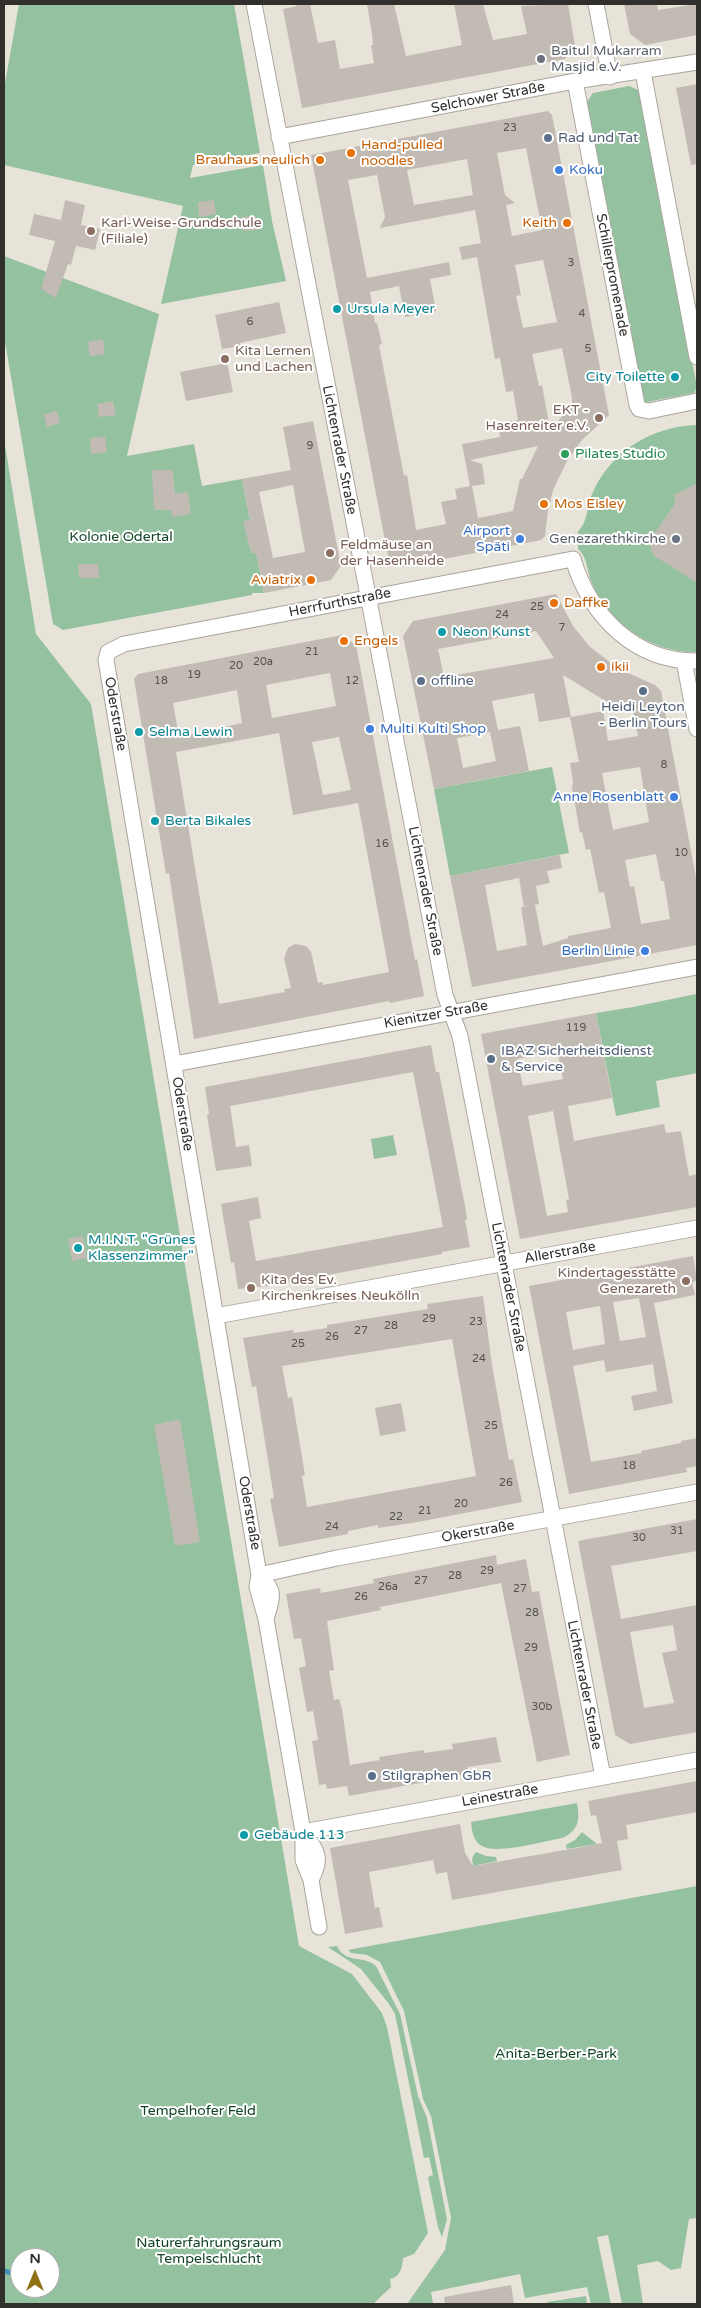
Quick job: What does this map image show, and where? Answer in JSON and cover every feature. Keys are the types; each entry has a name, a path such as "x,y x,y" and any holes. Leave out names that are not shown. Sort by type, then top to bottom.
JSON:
{"street":[{"name":"Lichtenrader Straße","path":"254,4 444,995 460,1036 602,1777"},
{"path":"596,4 610,77"},
{"name":"Selchower Straße","path":"279,137 575,81 643,72 697,62"},
{"path":"643,72 697,357"},
{"name":"Schillerpromenade","path":"575,81 637,405 639,408 649,411 697,401"},
{"name":"Herrfurthstraße","path":"108,652 124,644 573,559 590,599 602,616 618,633 646,651 691,661"},
{"name":"Oderstraße","path":"108,652 106,660 259,1575 270,1585 272,1597 266,1619 303,1832 302,1852 304,1866 311,1880 319,1927"},
{"path":"691,661 697,729"},
{"name":"Kienitzer Straße","path":"174,1064 697,967"},
{"name":"Allerstraße","path":"216,1316 697,1228"},
{"name":"Okerstraße","path":"259,1575 338,1558 697,1492"},
{"name":"Leinestraße","path":"303,1832 697,1760"}],"green space":[{"path":"19,4 234,4 260,153 193,165 190,178 263,165 272,221 286,281 161,304 183,206 4,165 4,89"},
{"path":"629,86 640,91 697,387 694,393 647,402 643,401 586,103 593,93"},
{"name":"Kolonie Odertal","path":"4,256 159,314 127,456 194,444 202,486 242,479 264,593 252,593 252,595 63,630 53,624 4,336"},
{"path":"697,425 697,652 663,647 633,633 620,622 599,596 591,581 585,559 578,549 578,531 584,523 591,497 601,477 622,453 635,444 665,430"},
{"name":"Tempelhofer Feld","path":"4,439 36,634 91,704 299,1946 352,1974 382,2013 387,2027 428,2233 414,2254 403,2258 399,2274 390,2279 391,2287 373,2304 4,2304"},
{"path":"552,767 569,853 450,876 434,789"},
{"path":"696,994 697,1073 656,1081 660,1107 616,1116 596,1013"},
{"path":"393,1135 397,1155 374,1159 371,1139"},
{"path":"577,1803 577,1824 572,1832 562,1838 498,1849 482,1846 477,1841 472,1829 471,1822"},
{"path":"582,1832 597,1844 567,1849 566,1845 575,1840"},
{"path":"476,1852 496,1857 497,1861 473,1866 472,1858"},
{"name":"Anita-Berber-Park","path":"697,1886 697,2218 689,2219 681,2268 671,2270 658,2261 637,2265 643,2304 622,2304 608,2235 597,2237 611,2304 591,2304 587,2287 525,2298 520,2274 431,2292 433,2304 407,2304 445,2250 451,2218 431,2116 423,2099 404,2011 380,1962 367,1955 351,1953 348,1950"},
{"path":"337,1946 340,1952 345,1955 376,1966 400,2014 418,2096 427,2118 447,2219 442,2237 438,2227 428,2177 433,2175 429,2157 424,2158 395,2014 361,1969 328,1947"},
{"path":"586,2296 587,2304 547,2304 547,2302"}],"building":[{"path":"296,4 310,4 318,43 335,40 340,69 374,63 367,4 394,4 406,56 462,45 454,4 483,4 493,40 527,34 521,6 568,4 575,45 565,59 302,108 283,9 297,6"},
{"path":"624,4 657,4 658,10 697,4 697,35 645,45 630,34"},
{"path":"697,84 697,164 691,165 676,88"},
{"path":"548,111 552,115 609,415 582,440 567,461 553,490 545,536 541,540 403,567 388,556 311,155","holes":["526,148 542,230 512,236 506,205 515,203 505,195 497,153","467,159 473,195 414,205 407,170","377,175 385,217 380,228 475,210 481,243 459,247 462,260 477,257 495,359 500,358 506,392 513,391 518,420 498,424 500,437 462,444 470,486 455,489 457,499 441,502 446,524 416,530 407,475 404,476 379,345 382,344 377,323 375,323 370,292 399,286 405,317 436,311 430,279 451,275 449,262 367,278 348,180","543,260 557,322 523,328 516,296 521,295 515,265","562,348 572,397 572,406 550,429 542,385 539,386 532,354","538,446 522,479 520,479 513,511 478,518 472,486 485,484 482,464 470,460"]},
{"path":"65,200 85,205 81,225 100,229 95,250 76,246 71,265 68,264 56,298 41,289 55,241 29,235 34,214 61,220"},
{"path":"214,200 216,214 199,217 198,202"},
{"path":"256,216 257,230 242,231 241,217"},
{"path":"279,302 286,333 222,349 215,315"},
{"path":"103,339 105,354 90,356 88,342"},
{"path":"227,363 233,392 186,401 180,372"},
{"path":"113,401 116,415 99,417 97,404"},
{"path":"57,411 60,423 47,427 44,414"},
{"path":"313,421 341,566 331,580 264,593 256,553 251,553 243,521 250,520 242,479 291,470 283,427","holes":["293,485 305,552 273,558 259,492"]},
{"path":"105,437 107,452 91,454 90,438"},
{"path":"152,470 173,470 175,494 188,492 191,514 172,517 171,510 154,510"},
{"name":"Genezarethkirche","path":"697,483 697,583 653,555 650,546 651,538 675,504 674,495"},
{"path":"78,564 98,564 99,578 79,578"},
{"path":"556,594 573,626 590,647 619,669 655,685 661,691 697,883 697,945 472,987 450,876 560,855 562,868 547,871 550,883 536,886 539,904 535,905 543,946 568,938 568,936 611,928 604,892 599,893 590,849 586,850 582,832 580,833 572,788 573,781 570,763 579,762 570,717 539,722 534,693 492,701 498,730 520,726 529,771 434,789 403,636 413,621","holes":["536,631 554,658 444,677 438,649","563,675 612,705 614,703 633,712 638,736 608,741 603,711 571,717","490,732 496,761 463,768 457,738","640,767 649,822 613,830 602,773","656,854 661,881 664,881 670,919 641,924 634,886 630,887 625,860","519,878 524,907 521,907 527,945 497,951 485,885"]},
{"path":"342,635 356,645 415,960 417,959 424,996 390,1003 389,1001 194,1039 169,873 166,874 134,679 138,674","holes":["330,673 336,706 272,718 266,685","237,690 242,723 179,737 173,703","279,733 293,815 358,803 389,972 323,985 323,982 318,983 311,952 306,946 295,944 288,948 284,958 291,988 284,989 285,992 219,1004 176,752","339,737 351,790 323,795 312,742"]},
{"path":"596,1013 612,1098 568,1106 574,1141 664,1124 666,1133 681,1131 689,1176 697,1174 697,1207 520,1239 481,1034","holes":["557,1051 563,1079 523,1086 517,1059","553,1111 569,1199 566,1200 568,1212 547,1216 528,1116"]},
{"path":"431,1045 436,1072 439,1072 465,1206 467,1219 465,1220 470,1247 442,1252 442,1254 267,1286 238,1289 234,1262 231,1263 221,1204 258,1197 261,1218 249,1221 256,1261 443,1227 413,1072 230,1106 236,1147 249,1145 252,1166 216,1171 207,1115 209,1114 205,1087"},
{"name":"M.I.N.T. \"Grünes Klassenzimmer\"","path":"83,1236 87,1258 72,1261 68,1239"},
{"path":"693,1256 697,1280 692,1283 695,1295 654,1303 673,1403 634,1411 631,1396 657,1391 653,1364 606,1372 604,1360 573,1366 591,1462 642,1453 641,1451 697,1438 697,1466 686,1468 687,1472 569,1494 529,1286","holes":["639,1298 646,1337 620,1341 613,1302","600,1306 605,1344 573,1350 566,1312"]},
{"path":"483,1296 492,1365 509,1460 513,1459 522,1502 418,1522 378,1528 378,1525 348,1531 348,1534 279,1547 270,1499 274,1498 256,1386 252,1387 243,1338 293,1330 294,1333 327,1328 327,1325 428,1309 427,1304","holes":["452,1339 476,1476 307,1507 302,1476 305,1475 292,1397 288,1398 282,1366"]},
{"path":"401,1403 406,1431 380,1436 375,1408"},
{"path":"180,1419 200,1542 175,1546 154,1425"},
{"path":"697,1519 697,1551 611,1566 621,1619 697,1605 697,1732 630,1744 615,1735 578,1541","holes":["673,1625 677,1650 662,1653 674,1703 644,1708 630,1632"]},
{"path":"496,1555 497,1565 526,1559 532,1592 539,1591 570,1755 537,1762 501,1583 380,1607 381,1610 327,1621 334,1670 329,1671 334,1700 339,1699 342,1709 350,1765 380,1760 379,1757 424,1750 424,1753 453,1749 452,1744 496,1737 501,1762 468,1767 469,1774 349,1796 347,1786 327,1789 326,1784 319,1785 312,1741 318,1740 313,1711 307,1712 299,1668 306,1666 301,1638 294,1639 286,1594 320,1588 321,1593 374,1583 373,1579"},
{"path":"697,1781 697,1812 626,1825 628,1839 617,1841 622,1870 452,1900 447,1872 436,1874 433,1860 369,1872 375,1908 379,1907 383,1927 345,1934 330,1848 460,1824 465,1853 473,1866 582,1847 602,1843 596,1815 591,1816 588,1801"},
{"path":"511,2285 514,2304 445,2304 444,2297"}],"waterway":[{"path":"4,2271 10,2272"}],"place":[{"name":"Baitul Mukarram Masjid e.V.","path":"541,59"},
{"name":"Rad und Tat","path":"548,138"},
{"name":"Hand-pulled noodles","path":"351,153"},
{"name":"Brauhaus neulich","path":"320,160"},
{"name":"Koku","path":"559,170"},
{"name":"Keith","path":"567,223"},
{"name":"Karl-Weise-Grundschule (Filiale)","path":"91,231"},
{"name":"Ursula Meyer","path":"337,309"},
{"name":"Kita Lernen und Lachen","path":"225,359"},
{"name":"City Toilette","path":"675,377"},
{"name":"EKT - Hasenreiter e.V.","path":"599,418"},
{"name":"Pilates Studio","path":"565,454"},
{"name":"Mos Eisley","path":"544,504"},
{"name":"Airport Späti","path":"520,539"},
{"name":"Genezarethkirche","path":"676,539"},
{"name":"Feldmäuse an der Hasenheide","path":"330,553"},
{"name":"Aviatrix","path":"311,580"},
{"name":"Daffke","path":"554,603"},
{"name":"Neon Kunst","path":"442,632"},
{"name":"Engels","path":"344,641"},
{"name":"ikii","path":"601,667"},
{"name":"offline","path":"421,681"},
{"name":"Heidi Leyton - Berlin Tours","path":"643,691"},
{"name":"Multi Kulti Shop","path":"370,729"},
{"name":"Selma Lewin","path":"139,732"},
{"name":"Anne Rosenblatt","path":"674,797"},
{"name":"Berta Bikales","path":"155,821"},
{"name":"Berlin Linie","path":"645,951"},
{"name":"IBAZ Sicherheitsdienst & Service","path":"491,1059"},
{"name":"M.I.N.T. \"Grünes Klassenzimmer\"","path":"78,1248"},
{"name":"Kindertagesstätte Genezareth","path":"686,1281"},
{"name":"Kita des Ev. Kirchenkreises Neukölln","path":"251,1288"},
{"name":"Stilgraphen GbR","path":"372,1776"},
{"name":"Gebäude 113","path":"244,1835"}],"park label":[{"name":"Naturerfahrungsraum Tempelschlucht","path":"209,2252"}]}
